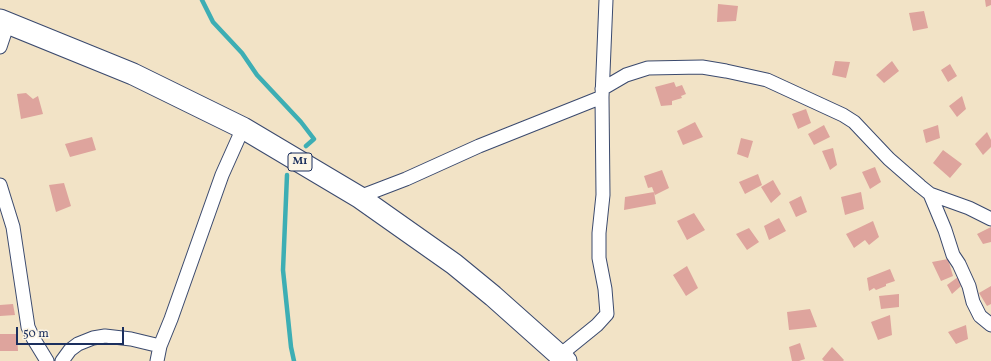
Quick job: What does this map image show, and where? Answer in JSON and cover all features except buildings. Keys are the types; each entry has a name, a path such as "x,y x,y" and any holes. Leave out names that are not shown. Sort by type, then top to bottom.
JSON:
{"main road":[{"name":"M1","path":"4,22 133,74 243,128 359,197 454,264 493,296 563,358"}],"street":[{"path":"563,358 607,314 605,288 599,258 599,233 603,195 602,93 606,0"},
{"path":"0,47 4,22"},
{"path":"359,197 406,179 602,93 626,75 648,68 702,67 767,80 843,115 854,122 889,159 930,194 969,208 991,218"},
{"path":"157,361 160,346 222,175 243,128"},
{"path":"0,185 13,227 28,327 47,361"},
{"path":"930,194 945,230 953,255 960,264 969,286 973,302 980,316 991,325"},
{"path":"62,361 70,350 78,344 93,338 105,336 160,346"}],"waterway":[{"path":"202,0 213,22 242,53 257,75 301,122 314,139 306,146"},
{"path":"287,175 283,270 291,347 294,361"}]}
